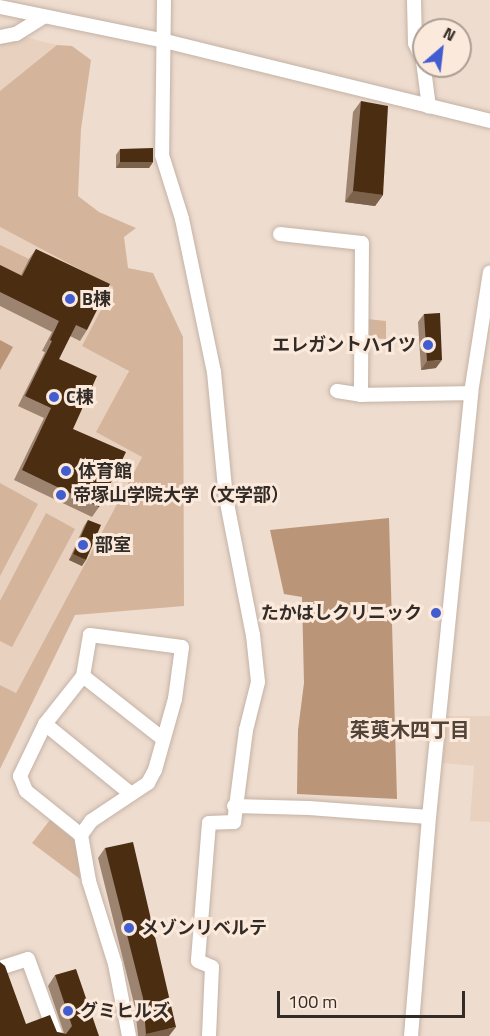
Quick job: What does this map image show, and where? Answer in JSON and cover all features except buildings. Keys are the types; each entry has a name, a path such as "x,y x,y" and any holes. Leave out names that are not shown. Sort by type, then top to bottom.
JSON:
{"street":[{"path":"164,0 165,41 160,128 162,155 182,219 213,372 226,498 253,635 258,682 246,730 234,806 234,822 209,823 198,961 212,968 209,1036"},
{"path":"414,0 415,43 423,61 429,107"},
{"path":"0,8 165,41 490,122"},
{"path":"0,37 16,34 42,18"},
{"path":"280,234 362,243 361,395"},
{"path":"411,1036 429,816 471,393 490,272"},
{"path":"337,391 361,395 471,393"},
{"path":"81,835 91,821 148,783 175,699 182,647 90,635 83,676 45,724 20,776 26,791 81,835 89,881 115,964 129,1036"},
{"path":"83,676 163,739"},
{"path":"45,724 130,794"},
{"path":"234,806 309,808 429,816"},
{"path":"0,968 28,959 56,1036"}],"shaded area":[{"path":"0,31 57,45 0,92"},
{"path":"57,45 72,46 91,60 81,129 78,196 99,212 136,228 124,237 128,268 153,273 183,337 184,606 75,615 0,769 0,685 16,693 142,457 96,432 129,371 82,346 113,287 0,227 0,91"},
{"name":"帝塚山学院大学（文学部）","path":"0,227 113,287 142,456 16,693 0,685"},
{"path":"0,245 29,259 15,287 0,279"},
{"path":"367,319 386,321 386,339 367,338"},
{"path":"0,340 13,347 0,370"},
{"path":"0,483 38,504 0,576"},
{"path":"46,513 75,529 12,647 0,641 0,601"},
{"path":"389,518 397,799 297,794 298,730 304,683 302,597 284,594 270,530"},
{"path":"448,716 490,716 490,822 470,821 474,766 442,763"},
{"path":"50,820 77,842 80,879 32,843"}],"place":[{"name":"B棟","path":"70,299"},
{"name":"エレガントハイツ","path":"428,345"},
{"name":"C棟","path":"54,397"},
{"name":"体育館","path":"66,471"},
{"name":"帝塚山学院大学（文学部）","path":"61,495"},
{"name":"部室","path":"83,545"},
{"name":"たかはしクリニック","path":"436,613"},
{"name":"メゾンリベルテ","path":"129,928"},
{"name":"グミヒルズ","path":"68,1011"}],"district":[{"name":"茱萸木四丁目","path":"410,729"}]}
